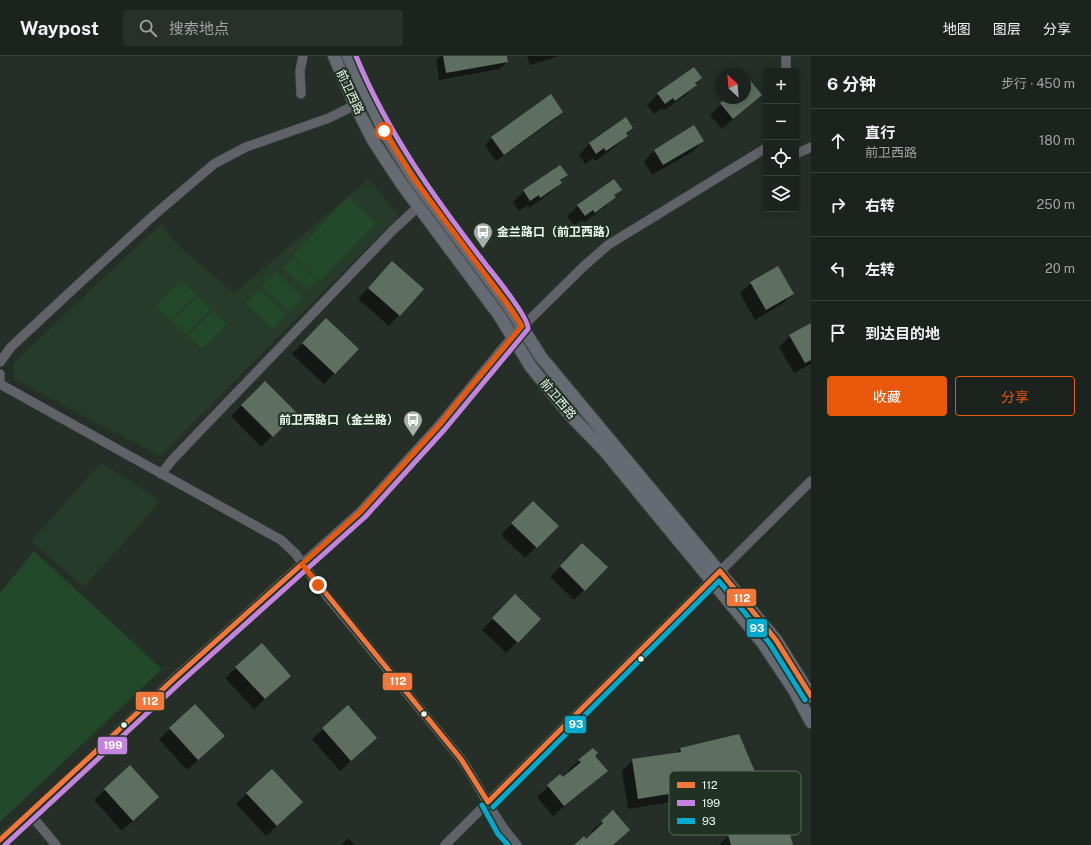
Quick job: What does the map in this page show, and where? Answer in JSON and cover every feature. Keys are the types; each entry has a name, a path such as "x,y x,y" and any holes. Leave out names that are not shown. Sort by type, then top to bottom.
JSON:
{"main road":[{"name":"前卫西路","path":"334,56 355,105 374,142 418,207 499,316 531,367 570,415 603,449 762,642 794,690 811,722"},
{"name":"前卫西路","path":"348,56 380,125 414,179 508,305 541,357 776,640 811,696"}],"street":[{"path":"301,94 300,71 303,56"},
{"path":"786,56 786,68"},
{"path":"0,361 11,347 69,293 154,215 214,164 246,147 329,118 355,105"},
{"path":"799,153 811,148"},
{"path":"0,840 30,814 177,676 360,512 440,424 522,326 583,267 608,245 763,150"},
{"path":"161,474 206,424 393,230 418,207"},
{"path":"0,374 0,383 281,540 295,553 302,564 461,759 504,830 517,845"},
{"path":"445,845 811,481"},
{"path":"30,814 56,845"}],"shaded area":[{"path":"369,179 399,216 160,456 14,379 14,362 161,224 176,244 234,293"},
{"path":"101,463 160,500 153,510 84,587 31,541"}],"green space":[{"path":"348,197 376,223 320,281 293,255"},
{"path":"293,258 317,280 307,290 283,268"},
{"path":"276,272 303,298 289,312 262,286"},
{"path":"181,281 196,294 170,320 156,306"},
{"path":"259,289 286,315 273,329 246,303"},
{"path":"197,296 211,309 186,334 172,321"},
{"path":"213,311 227,324 202,349 188,336"},
{"path":"34,551 162,669 0,822 0,593"}],"building":[{"path":"443,56 507,56 508,62 446,73"},
{"path":"694,67 702,78 695,83 697,85 675,101 673,98 665,104 657,93"},
{"path":"751,81 762,95 733,119 721,104 751,104"},
{"path":"551,94 563,112 504,155 491,137"},
{"path":"626,117 633,128 626,133 628,136 606,151 604,148 596,154 589,143"},
{"path":"694,125 704,141 663,165 654,150"},
{"path":"560,165 568,175 560,180 562,183 540,198 539,195 530,201 523,190"},
{"path":"614,179 622,190 614,195 616,197 595,213 593,210 585,216 577,205"},
{"path":"392,261 424,289 400,316 368,288"},
{"path":"778,266 794,294 766,310 750,282"},
{"path":"326,318 359,349 335,374 302,343"},
{"path":"811,323 811,360 805,363 789,335"},
{"path":"265,381 297,413 273,437 241,405"},
{"path":"533,501 559,526 537,548 511,523"},
{"path":"582,543 608,567 585,591 560,566"},
{"path":"515,594 541,619 518,643 492,618"},
{"path":"262,643 291,676 265,699 235,667"},
{"path":"195,704 225,736 198,760 169,728"},
{"path":"348,705 377,738 351,761 322,728"},
{"path":"739,734 755,771 669,771 669,794 638,799 632,759 681,752 680,748"},
{"path":"593,748 598,753 595,756 608,771 564,806 547,785 560,774 563,777 581,762 578,760"},
{"path":"130,765 159,797 133,821 104,789"},
{"path":"272,769 303,802 277,826 246,793"},
{"path":"613,810 630,830 613,845 574,845 584,836 586,839 603,823 601,821"},
{"path":"728,835 790,835 793,845 731,845"}],"transit line":[{"name":"199","path":"5,845 182,681 365,517 445,429 528,329 524,316 414,166 383,112 356,56"},
{"name":"112","path":"302,564 461,759 488,802"},
{"name":"112","path":"0,840 177,676 302,564"},
{"name":"112","path":"488,802 720,571 776,640 811,696"},
{"name":"93","path":"493,807 719,581 770,644 805,700"},
{"name":"93","path":"482,805 498,834 508,845"}],"place":[{"name":"金兰路口（前卫西路）","path":"483,249"},
{"name":"前卫西路口（金兰路）","path":"413,437"}],"route":[{"path":"318,585 302,564 360,512 380,491 440,424 522,326 414,179 384,131"}]}
